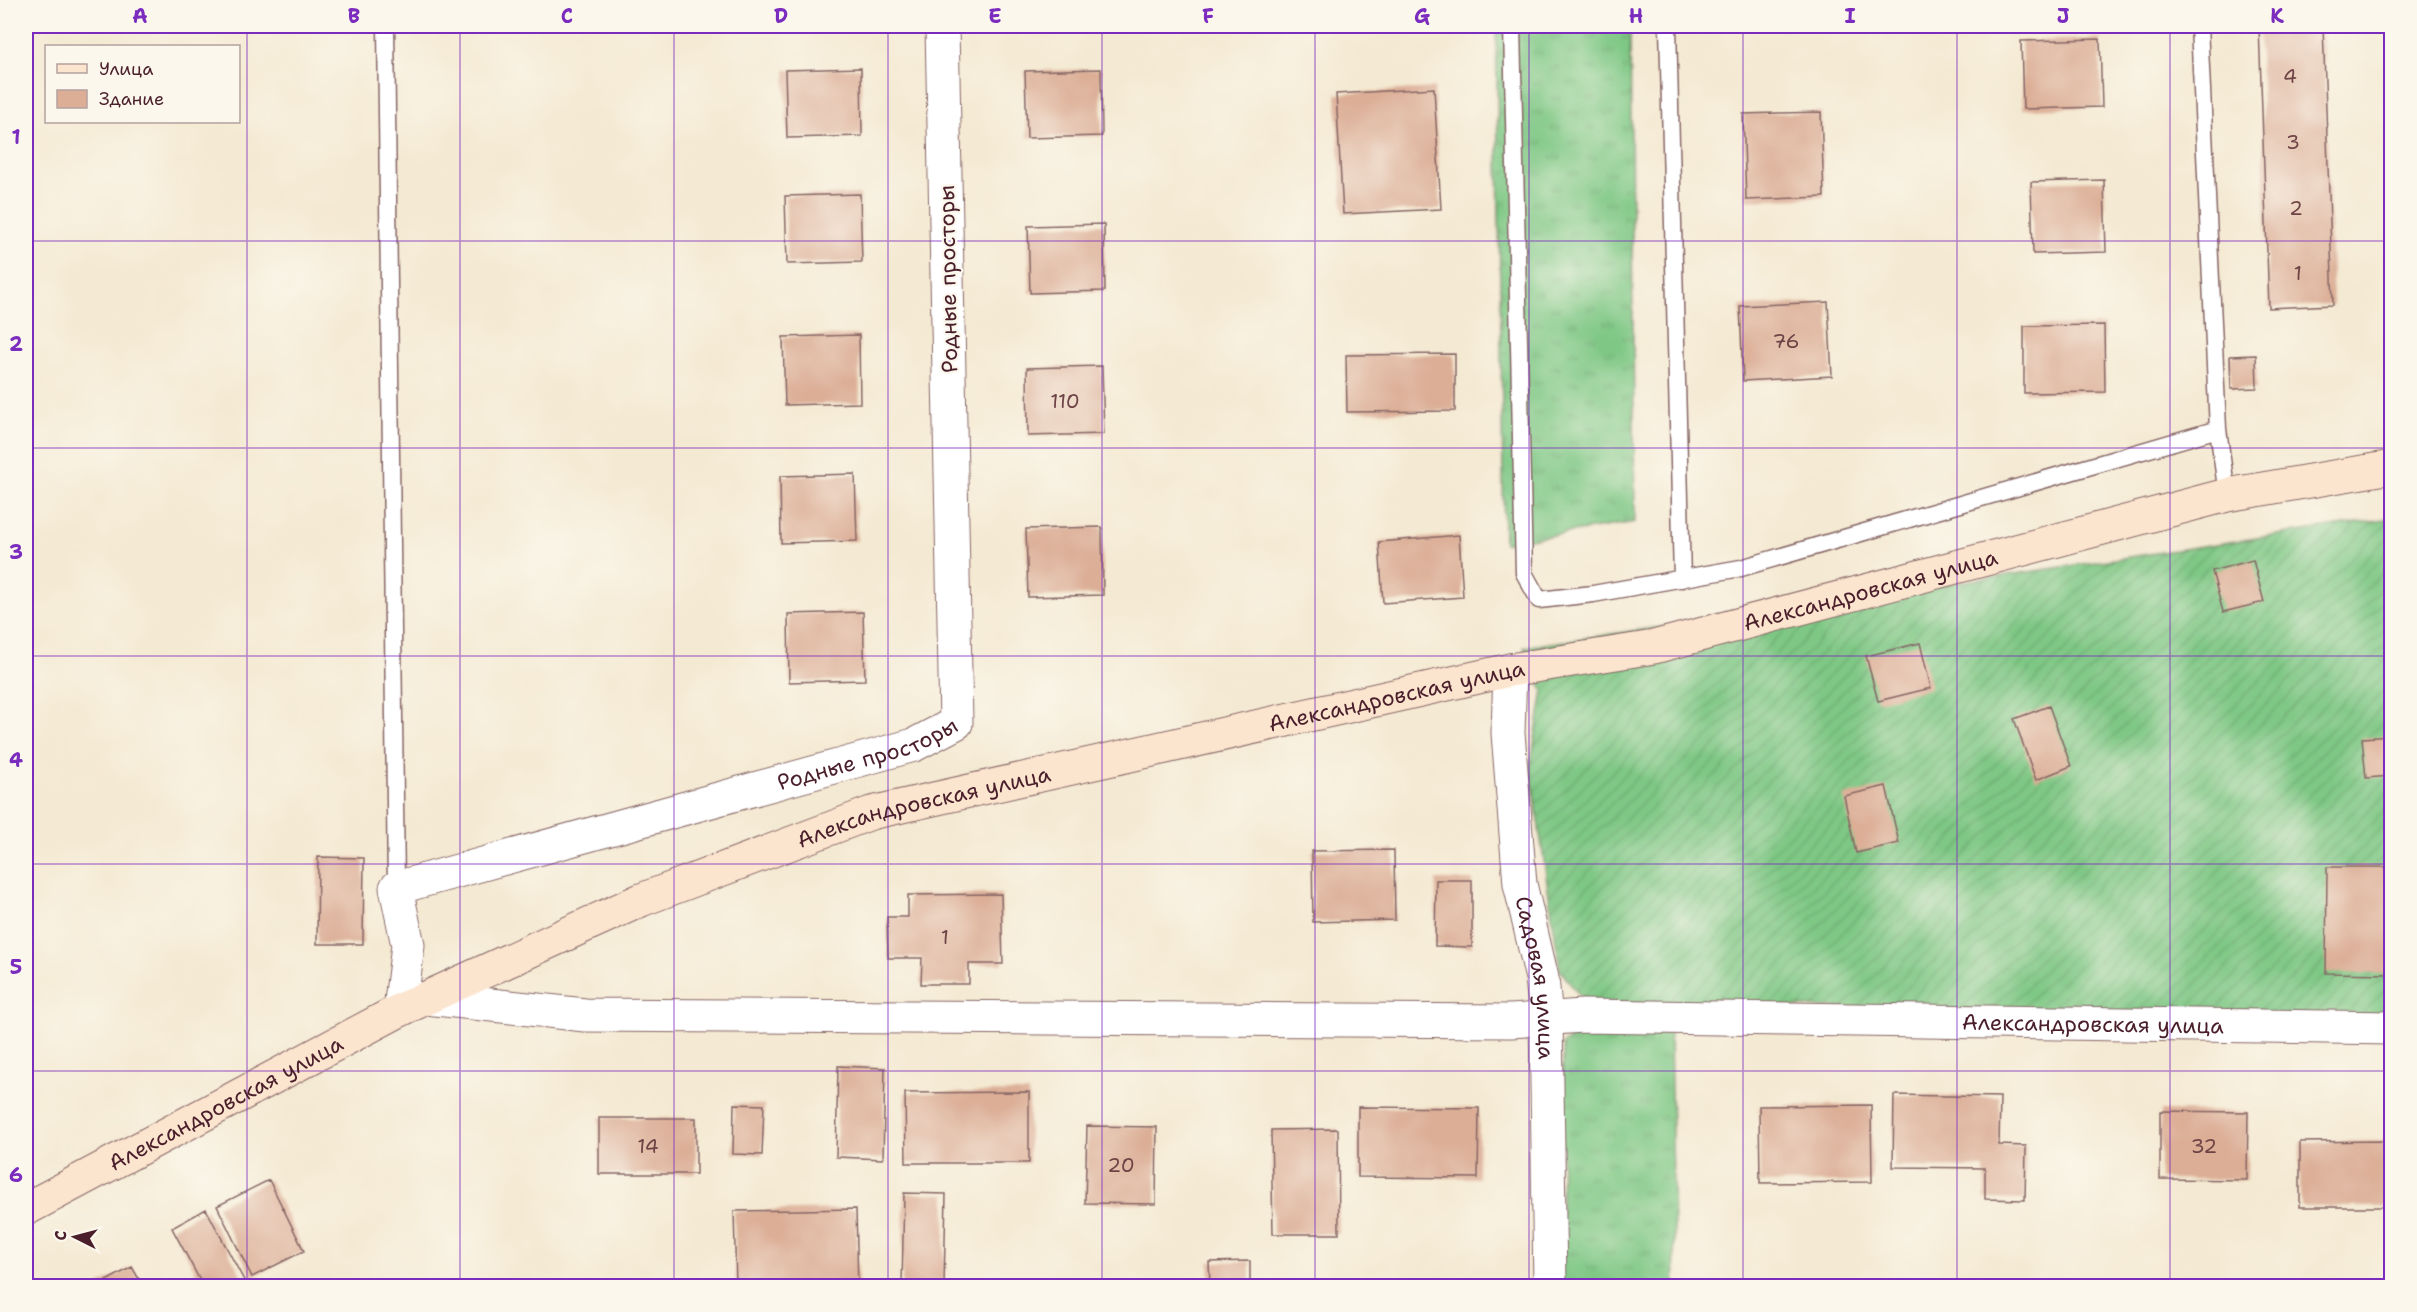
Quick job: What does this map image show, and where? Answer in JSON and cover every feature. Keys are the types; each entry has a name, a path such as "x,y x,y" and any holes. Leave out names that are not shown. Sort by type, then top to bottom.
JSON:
{"street":[{"name":"Родные просторы","path":"396,888 914,745 956,723 942,26"},
{"name":"Александровская улица","path":"26,1209 413,1004 641,900 871,813 1510,670 1654,647 2228,495 2391,467"},
{"name":"Садовая улица","path":"1510,670 1508,733 1520,884 1542,978 1546,1018 1550,1287"},
{"path":"396,888 408,945 413,1004"},
{"name":"Александровская улица","path":"413,1004 585,1015 1499,1021 1583,1016 2391,1028"}],"lane":[{"path":"387,26 396,888"},
{"path":"1512,26 1524,573 1539,600 1593,594 1741,568 2218,429"},
{"path":"1668,26 1682,579"},
{"path":"2199,26 2218,429 2228,495"}],"green space":[{"path":"1496,26 1630,26 1635,522 1504,543"},
{"path":"2391,518 2391,1021 1585,1002 1560,970 1530,767 1543,691 1524,647"},
{"path":"1670,1033 1675,1286 1560,1286 1563,1044 1576,1035"}],"building":[{"path":"2259,26 2323,26 2333,305 2269,308"},
{"path":"2100,39 2102,107 2023,109 2021,41"},
{"path":"861,68 862,136 787,138 785,70"},
{"path":"1101,69 1102,136 1027,138 1025,71"},
{"path":"1434,88 1441,209 1343,214 1336,94"},
{"path":"1821,112 1824,197 1746,200 1743,114"},
{"path":"2104,180 2106,252 2033,254 2031,182"},
{"path":"860,194 862,262 787,264 785,196"},
{"path":"1104,224 1105,291 1030,293 1028,226"},
{"path":"1828,302 1832,376 1743,381 1740,306"},
{"path":"2104,325 2105,392 2024,393 2024,326"},
{"path":"859,335 860,403 785,405 783,337"},
{"path":"1455,354 1455,411 1347,412 1346,355"},
{"path":"2256,355 2257,388 2231,389 2230,356"},
{"path":"1102,366 1104,434 1028,436 1027,368"},
{"path":"855,474 857,541 781,543 780,476"},
{"path":"1102,527 1103,595 1028,597 1026,529"},
{"path":"1459,535 1463,597 1383,603 1379,542"},
{"path":"2253,560 2264,602 2223,612 2212,571"},
{"path":"863,612 865,680 789,682 788,614"},
{"path":"1920,643 1931,688 1878,701 1866,656"},
{"path":"2049,706 2071,766 2036,780 2014,719"},
{"path":"2391,736 2391,776 2366,778 2362,738"},
{"path":"1886,786 1899,843 1856,853 1844,796"},
{"path":"1394,850 1395,920 1313,922 1312,851"},
{"path":"318,857 364,858 363,944 317,944"},
{"path":"2327,867 2391,867 2391,974 2326,973"},
{"path":"1436,880 1472,880 1472,947 1435,946"},
{"path":"1001,894 1003,964 969,964 969,984 921,984 922,958 888,958 887,917 908,917 908,895"},
{"path":"838,1066 885,1068 883,1159 836,1157"},
{"path":"1029,1092 1029,1163 906,1163 905,1093"},
{"path":"1894,1095 2000,1097 1999,1145 2026,1146 2025,1200 1985,1199 1985,1168 1893,1167"},
{"path":"734,1104 764,1105 762,1155 733,1154"},
{"path":"1871,1105 1872,1182 1760,1183 1759,1106"},
{"path":"1358,1107 1479,1108 1478,1178 1358,1177"},
{"path":"2160,1111 2248,1112 2247,1180 2160,1179"},
{"path":"599,1118 696,1118 696,1174 599,1174"},
{"path":"1087,1126 1157,1127 1156,1204 1085,1203"},
{"path":"1338,1129 1339,1234 1273,1234 1271,1130"},
{"path":"2387,1141 2388,1207 2300,1207 2300,1142"},
{"path":"269,1180 304,1251 252,1277 217,1206"},
{"path":"904,1193 946,1194 944,1286 902,1286"},
{"path":"206,1209 247,1286 203,1286 172,1228"},
{"path":"856,1209 858,1286 736,1286 734,1211"},
{"path":"1250,1261 1250,1286 1210,1286 1209,1262"},
{"path":"132,1267 143,1286 97,1286"}]}
